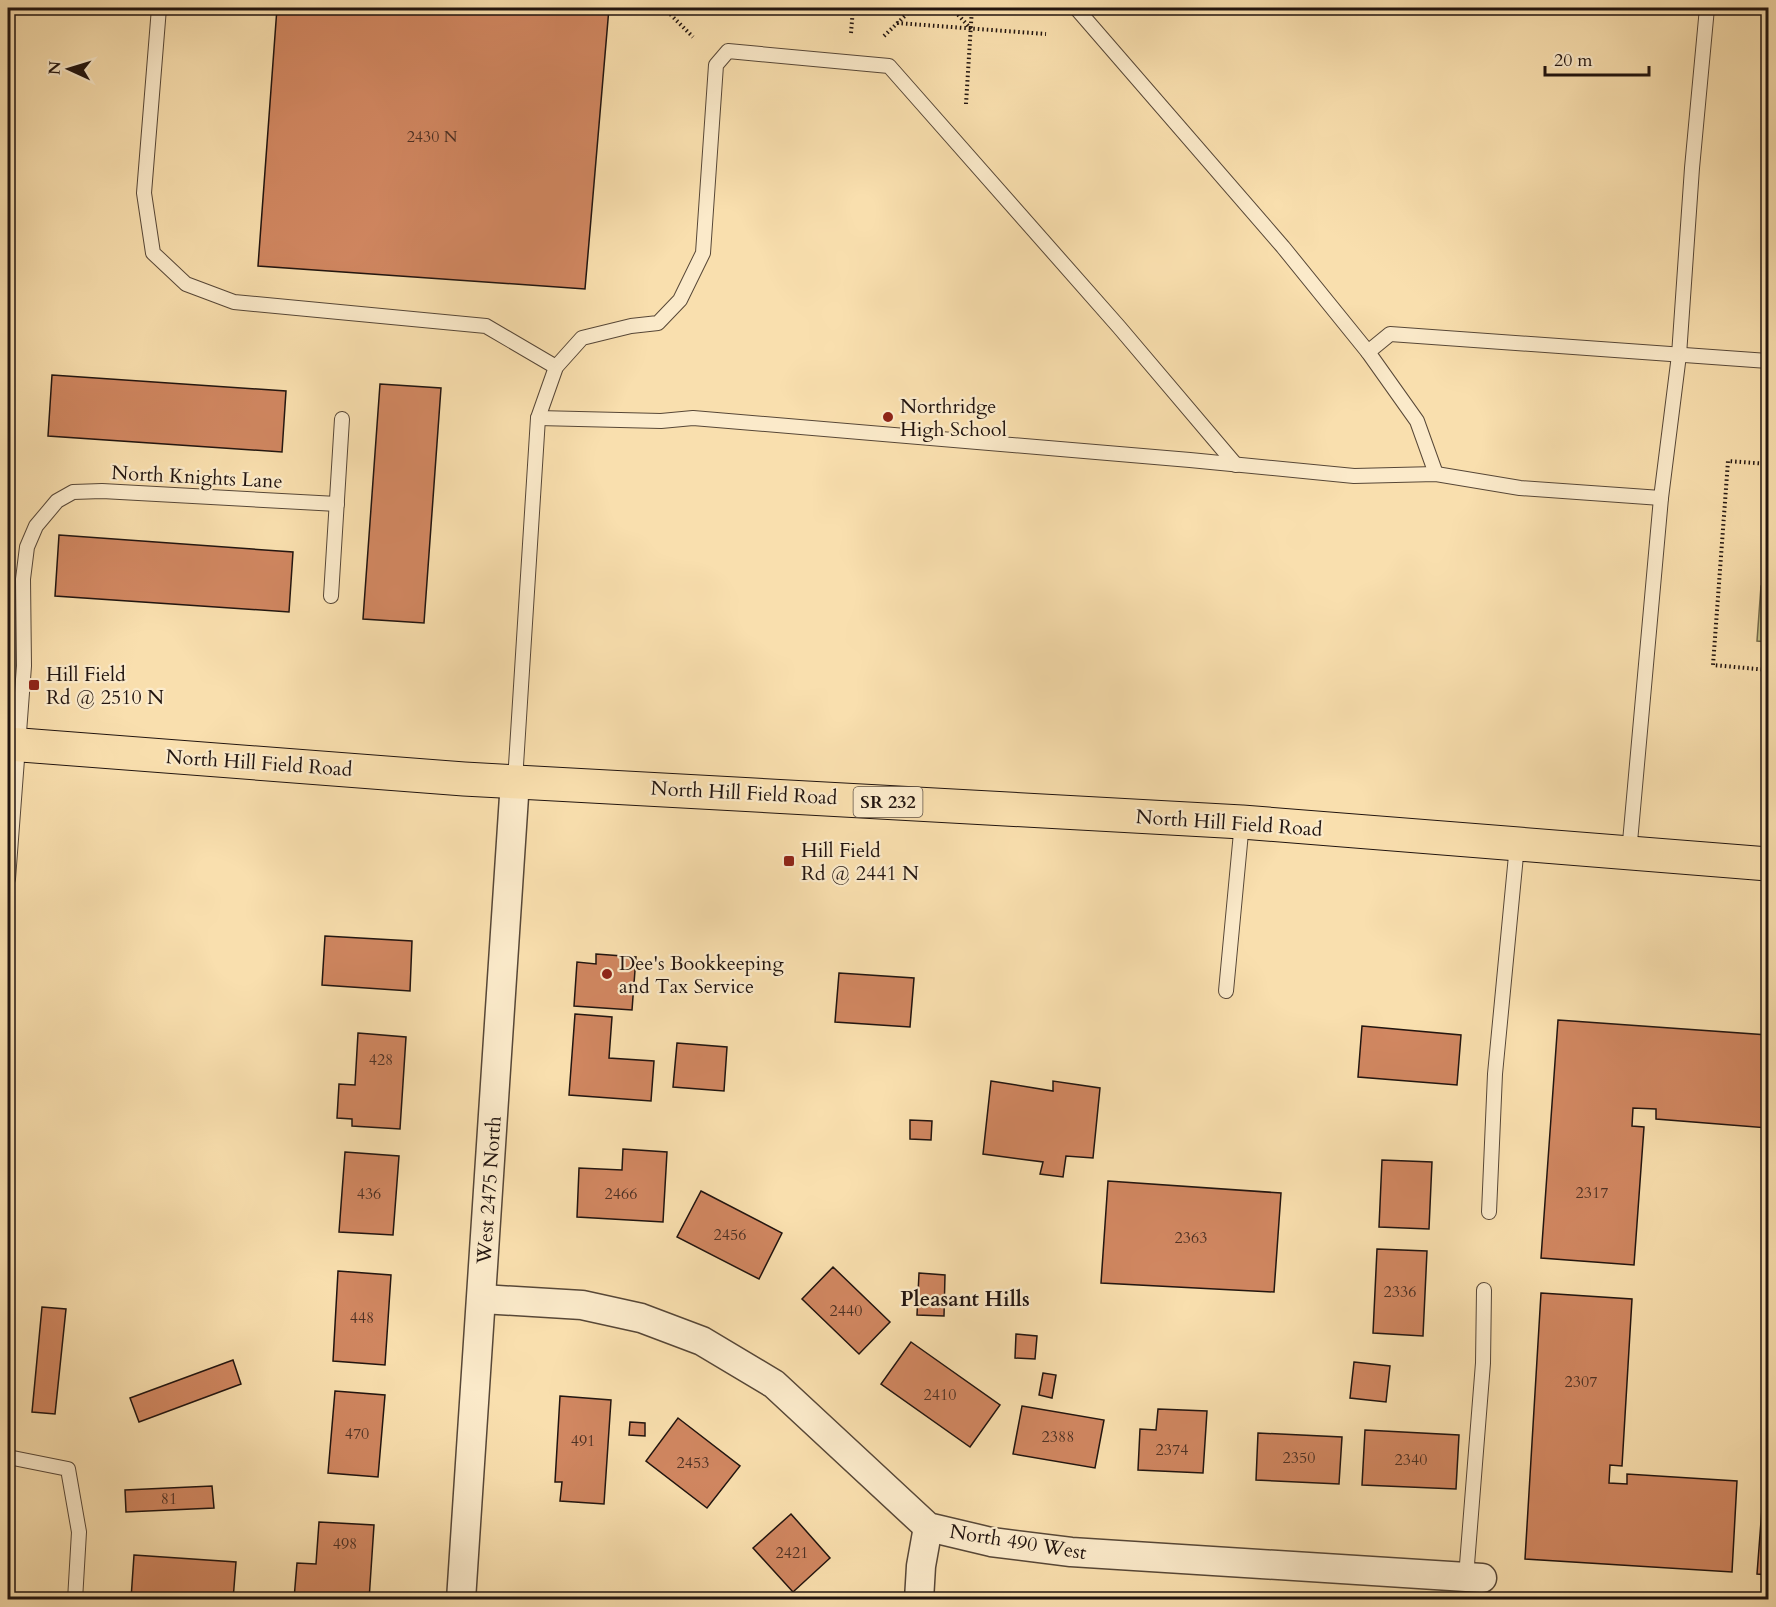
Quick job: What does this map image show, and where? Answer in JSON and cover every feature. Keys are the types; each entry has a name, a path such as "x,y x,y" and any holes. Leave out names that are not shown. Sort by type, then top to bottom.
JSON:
{"main road":[{"name":"North Hill Field Road","path":"12,744 515,781 1242,822 1768,864"}],"street":[{"name":"West 2475 North","path":"461,1599 515,781"},
{"name":"North 490 West","path":"482,1299 582,1305 641,1318 702,1341 774,1384 928,1527 991,1542 1071,1552 1474,1577"},
{"path":"919,1599 921,1566 928,1527"}],"lane":[{"path":"159,8 144,193 153,253 186,284 234,302 486,326 556,367"},
{"path":"1076,8 1283,247 1368,352 1417,421 1436,474"},
{"path":"1629,853 1661,498 1679,354 1692,168 1707,8"},
{"path":"515,781 538,418 556,367 582,338 631,326 658,323 681,300 703,253 716,64 728,51 889,66 1119,327 1236,465"},
{"path":"1368,352 1390,334 1768,361"},
{"path":"538,418 661,421 693,418 1354,476 1436,474 1520,488 1661,498"},
{"path":"331,596 342,419"},
{"name":"North Knights Lane","path":"12,744 24,666 23,579 27,547 36,526 57,501 74,492 102,490 337,504"},
{"path":"8,879 12,744"},
{"path":"1226,991 1242,822"},
{"path":"1489,1212 1495,1074 1517,844"},
{"path":"1474,1577 1484,1290"},
{"path":"8,1457 24,1458 68,1469 79,1532 75,1599"}],"path":[{"path":"664,8 693,37"},
{"path":"851,33 853,8"},
{"path":"884,36 912,8"},
{"path":"952,8 971,29"},
{"path":"966,104 972,8"},
{"path":"897,23 1046,34"},
{"path":"1768,464 1728,461 1713,665 1768,669"}],"shaded area":[{"path":"1761,586 1768,586 1768,642 1757,641"}],"building":[{"path":"8,8 16,8 10,31 8,31"},
{"path":"277,8 609,8 585,289 258,266"},
{"path":"52,375 286,391 282,452 48,436"},
{"path":"380,384 441,388 424,623 363,619"},
{"path":"59,535 293,552 289,612 55,596"},
{"path":"325,936 412,941 410,991 322,985"},
{"path":"596,954 636,957 632,1010 574,1006 577,962 596,964"},
{"path":"839,973 914,978 910,1027 835,1022"},
{"path":"575,1014 612,1017 609,1058 654,1061 651,1101 569,1095"},
{"path":"1558,1020 1768,1035 1768,1128 1656,1119 1656,1109 1633,1108 1632,1126 1644,1127 1634,1265 1541,1258"},
{"path":"1362,1026 1461,1035 1457,1085 1358,1077"},
{"path":"358,1033 406,1037 400,1129 352,1126 352,1119 337,1118 339,1084 355,1085"},
{"path":"677,1043 727,1047 724,1091 673,1087"},
{"path":"991,1081 1053,1091 1053,1081 1100,1088 1093,1158 1066,1156 1063,1177 1040,1174 1043,1162 983,1154"},
{"path":"910,1120 932,1121 931,1140 910,1139"},
{"path":"623,1149 667,1152 663,1222 577,1217 579,1168 622,1170"},
{"path":"345,1152 399,1156 393,1235 339,1232"},
{"path":"1382,1160 1432,1162 1429,1229 1379,1227"},
{"path":"1108,1181 1281,1193 1274,1292 1101,1283"},
{"path":"701,1191 782,1233 759,1279 677,1237"},
{"path":"1377,1249 1427,1251 1423,1336 1373,1333"},
{"path":"833,1267 890,1322 859,1354 802,1299"},
{"path":"338,1271 391,1275 385,1365 333,1361"},
{"path":"919,1273 945,1275 944,1316 917,1315"},
{"path":"1541,1293 1632,1299 1622,1466 1610,1465 1609,1483 1627,1484 1627,1474 1737,1481 1732,1572 1525,1559"},
{"path":"42,1307 66,1309 55,1414 32,1412"},
{"path":"1016,1334 1037,1336 1035,1359 1015,1358"},
{"path":"911,1342 1000,1405 970,1447 881,1384"},
{"path":"233,1360 241,1384 139,1422 130,1398"},
{"path":"1354,1362 1390,1366 1386,1402 1350,1398"},
{"path":"1043,1373 1056,1375 1052,1398 1039,1395"},
{"path":"335,1391 385,1395 378,1477 328,1473"},
{"path":"560,1396 611,1400 604,1504 560,1501 562,1482 555,1482"},
{"path":"1022,1406 1104,1420 1095,1468 1013,1454"},
{"path":"1158,1409 1207,1411 1203,1473 1138,1470 1140,1429 1156,1430"},
{"path":"678,1418 740,1466 707,1508 646,1461"},
{"path":"630,1422 645,1423 645,1436 629,1435"},
{"path":"1365,1430 1459,1435 1456,1489 1362,1485"},
{"path":"1258,1433 1342,1437 1339,1484 1256,1480"},
{"path":"1764,1482 1768,1482 1768,1575 1757,1574"},
{"path":"212,1486 214,1508 126,1512 125,1490"},
{"path":"8,1501 10,1501 9,1593 8,1593"},
{"path":"791,1514 830,1558 793,1592 753,1548"},
{"path":"319,1522 374,1525 369,1600 294,1599 297,1563 316,1564"},
{"path":"134,1555 236,1562 233,1600 131,1599"},
{"path":"549,1593 597,1596 596,1600 548,1600"}],"place":[{"name":"Northridge High School","path":"888,417"},
{"name":"Hill Field Rd @ 2510 N","path":"34,685"},
{"name":"Hill Field Rd @ 2441 N","path":"789,861"},
{"name":"Dee's Bookkeeping and Tax Service","path":"607,974"}],"district":[{"name":"Pleasant Hills","path":"965,1299"}]}
